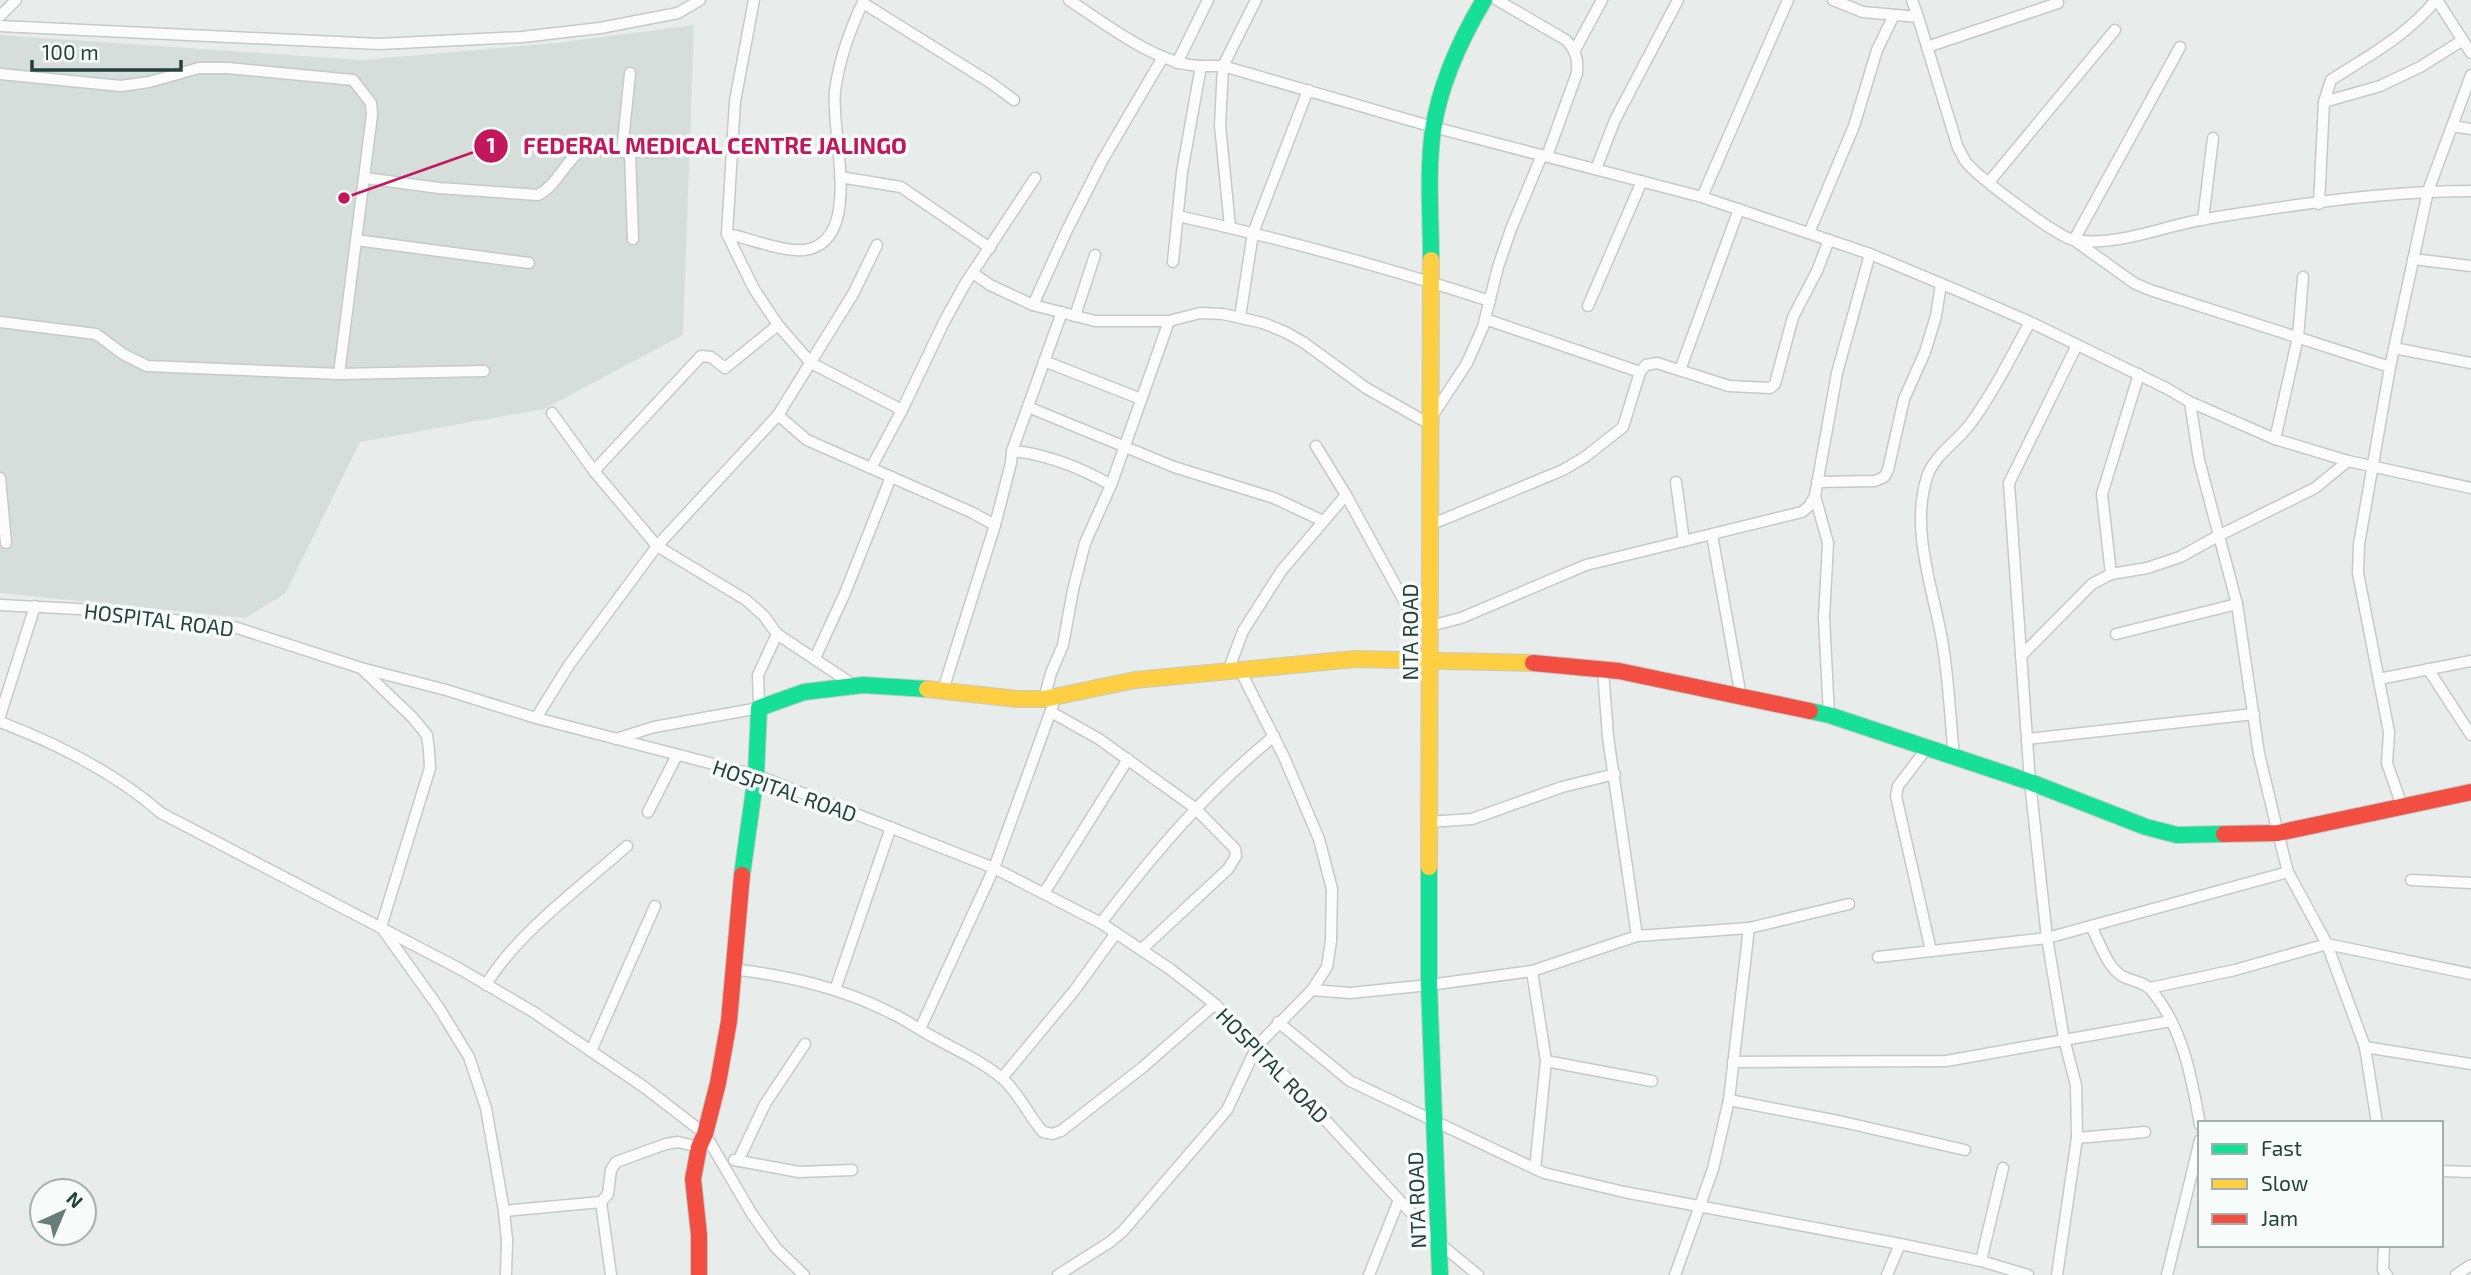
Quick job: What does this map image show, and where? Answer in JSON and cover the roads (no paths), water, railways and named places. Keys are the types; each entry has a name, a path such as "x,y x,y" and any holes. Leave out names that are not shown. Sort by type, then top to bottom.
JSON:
{"street":[{"path":"0,16 16,0"},
{"path":"0,26 379,44 522,37 600,28 678,13 700,0"},
{"path":"740,0 753,3 735,101 727,234 754,289 778,325 811,363 902,410"},
{"path":"1069,0 1087,5 1163,57 1177,63 1223,66 1433,127 1739,209 1870,254 2030,322 2139,374 2190,402 2275,439 2347,461 2471,488"},
{"path":"1177,63 1208,0"},
{"path":"1230,227 1220,125 1223,66 1256,0"},
{"name":"NTA ROAD","path":"1440,1275 1429,985 1430,282 1433,127 1453,60 1484,0"},
{"path":"972,273 990,285 1033,305 1094,321 1169,321 1200,313 1240,317 1285,332 1366,388 1431,421 1467,363 1485,319 1511,229 1577,73 1575,50 1566,40 1497,0"},
{"path":"1575,50 1602,0"},
{"path":"1596,169 1615,120 1678,0"},
{"path":"1702,197 1788,0"},
{"path":"1833,0 1863,12 1918,17"},
{"path":"1912,0 1958,148 1966,162 1989,182 2056,232 2074,240 2133,283 2390,367"},
{"path":"2319,204 2324,102 2332,80 2417,23 2437,0 2471,53"},
{"path":"727,234 786,249 808,250 821,244 831,234 837,219 841,177 835,131 835,93 842,58 863,2 991,83 1013,100"},
{"path":"1927,47 2058,2"},
{"path":"1809,233 1854,126 1877,50 1894,15"},
{"path":"1989,182 2115,30"},
{"path":"2324,102 2381,86 2420,67 2463,40"},
{"path":"2074,240 2180,47"},
{"path":"1033,305 1102,161 1163,57"},
{"path":"1173,261 1182,172 1201,66"},
{"path":"0,74 121,86 149,82 200,68 228,68 353,80 371,103 372,115 339,374"},
{"path":"630,73 626,153 633,239"},
{"path":"2402,806 2387,762 2389,732 2358,573 2359,544 2390,367 2428,191 2471,75"},
{"path":"1240,317 1253,233 1308,90"},
{"path":"2452,126 2471,130"},
{"path":"2203,220 2213,138"},
{"path":"365,178 439,188 538,195 545,192 584,148 626,153 666,152"},
{"path":"841,177 901,187 990,248"},
{"path":"871,468 944,321 972,273 1035,178"},
{"path":"1588,306 1642,181"},
{"path":"2074,240 2107,240 2203,220 2319,204 2428,191 2471,191"},
{"path":"1680,370 1739,209"},
{"path":"1178,216 1253,233 1490,301"},
{"path":"356,240 528,262"},
{"path":"1430,525 1563,470 1585,457 1623,427 1640,372 1646,365 1657,363 1729,386 1764,388 1775,384 1793,317 1817,271 1829,240"},
{"path":"536,718 569,665 657,546 778,415 853,294 877,246"},
{"path":"1316,446 1409,610 1419,621 1430,626 1461,618 1586,565 1802,512 1815,496 1836,373 1870,254"},
{"path":"1075,316 1095,255"},
{"path":"2413,259 2471,266"},
{"path":"2275,439 2298,337 2303,277"},
{"path":"1817,482 1875,481 1884,477 1888,470 1904,399 1925,352 1936,316 1941,284"},
{"path":"943,690 995,525 1012,452 1062,312"},
{"path":"1485,319 1640,372"},
{"path":"920,1030 994,868 1051,702 1051,673 1063,645 1073,590 1086,543 1111,485 1169,321"},
{"path":"0,322 96,334 123,354 147,366 339,374 484,371"},
{"path":"1954,757 1942,642 1922,543 1923,499 1927,476 1934,464 1968,427 1995,388 2030,322"},
{"path":"594,471 701,356 711,357 725,368 778,325"},
{"path":"2057,1275 2077,1138 2076,1085 2064,1039 2048,938 2030,782 2009,482 2077,345"},
{"path":"2394,348 2471,363"},
{"path":"1044,361 1141,399"},
{"path":"2111,574 2102,494 2139,374"},
{"path":"2190,402 2199,460 2237,604 2259,754 2288,872 2327,944 2365,1047 2377,1121"},
{"path":"1028,407 1174,467 1274,498 1323,521"},
{"path":"552,413 594,471 657,546 746,600 764,616 777,634 855,686"},
{"path":"778,415 807,440 995,525"},
{"path":"1012,452 1031,453 1091,474 1111,485"},
{"path":"2021,656 2092,584 2111,574 2147,568 2180,557 2315,488 2347,461"},
{"path":"815,658 845,593 891,477"},
{"path":"0,478 6,543"},
{"path":"1676,482 1684,541"},
{"path":"1058,1275 1110,1242 1131,1221 1227,1110 1258,1046 1278,1022 1312,990 1327,967 1331,941 1332,889 1319,839 1274,736 1234,670 1243,631 1282,569 1346,495"},
{"path":"1815,496 1828,543 1824,618 1829,715"},
{"path":"1712,534 1741,697"},
{"path":"2116,634 2237,604"},
{"name":"HOSPITAL ROAD","path":"0,606 79,609 234,627 361,668 446,690 536,718 757,775 994,868 1101,923 1170,969 1214,1004 1258,1046 1438,1243 1478,1275"},
{"path":"0,716 35,606"},
{"path":"699,1275 699,1235 693,1179 718,1083 729,1021 741,881 757,775 758,676 777,634"},
{"path":"616,739 654,727 759,708 804,692 855,686 943,690 1051,702 1135,680 1355,659 1431,660 1535,663 1603,670 1829,715 2030,782 2146,827 2177,835 2278,833 2471,792"},
{"path":"2379,679 2471,661"},
{"path":"361,668 427,735 429,750 430,768 381,927"},
{"path":"2428,669 2471,735"},
{"path":"1603,670 1608,737 1637,936"},
{"path":"1051,702 1195,808 1235,849 1237,856 1228,869 1141,950"},
{"path":"2027,739 2254,714"},
{"path":"0,722 109,773 161,813 381,927 486,985 591,1051 721,1158 737,1192 758,1223 776,1248 804,1275"},
{"path":"1101,923 1138,874 1195,808 1274,736"},
{"path":"1927,748 1898,786 1896,796 1931,951"},
{"path":"648,812 677,755"},
{"path":"1044,893 1128,760"},
{"path":"1429,822 1472,819 1562,787 1615,774"},
{"path":"835,990 891,827"},
{"path":"486,985 496,969 524,938 627,846"},
{"path":"1878,957 2048,938 2288,872"},
{"path":"2411,880 2471,883"},
{"path":"1312,990 1350,993 1532,971 1637,936 1749,928 1849,904"},
{"path":"591,1051 655,906"},
{"path":"2091,926 2114,969 2150,988 2171,1021 2188,1060 2199,1121"},
{"path":"381,927 439,1008 469,1057 486,1108 504,1211 506,1275"},
{"path":"1675,1275 1713,1168 1729,1100 1749,928"},
{"path":"1002,1078 1074,991 1116,933"},
{"path":"2150,988 2235,970 2327,944 2471,974"},
{"path":"733,969 777,975 835,990 894,1014 1002,1078 1019,1095 1043,1132 1052,1134 1061,1131 1143,1067 1214,1004"},
{"path":"1532,971 1546,1061 1535,1169"},
{"path":"1733,1062 1946,1061 2171,1021"},
{"path":"1278,1022 1350,1081 1544,1173 1624,1192 1981,1261 2028,1275"},
{"path":"738,1161 765,1104 805,1044"},
{"path":"2365,1047 2471,1064"},
{"path":"1546,1061 1652,1081"},
{"path":"1729,1100 1843,1122 1965,1150"},
{"path":"2077,1138 2145,1132"},
{"path":"504,1211 601,1202 608,1194 611,1170 616,1162 666,1144 702,1140"},
{"path":"2166,1275 2198,1148"},
{"path":"721,1158 799,1172 852,1170"},
{"path":"1981,1261 2003,1168"},
{"path":"2443,1171 2471,1172"},
{"path":"1369,1275 1399,1200"},
{"path":"601,1202 611,1275"},
{"path":"1887,1275 1900,1244"},
{"path":"2384,1247 2383,1270 2387,1275"},
{"path":"2456,1275 2471,1265"}],"place":[{"name":"FEDERAL MEDICAL CENTRE JALINGO","path":"344,198"}]}
